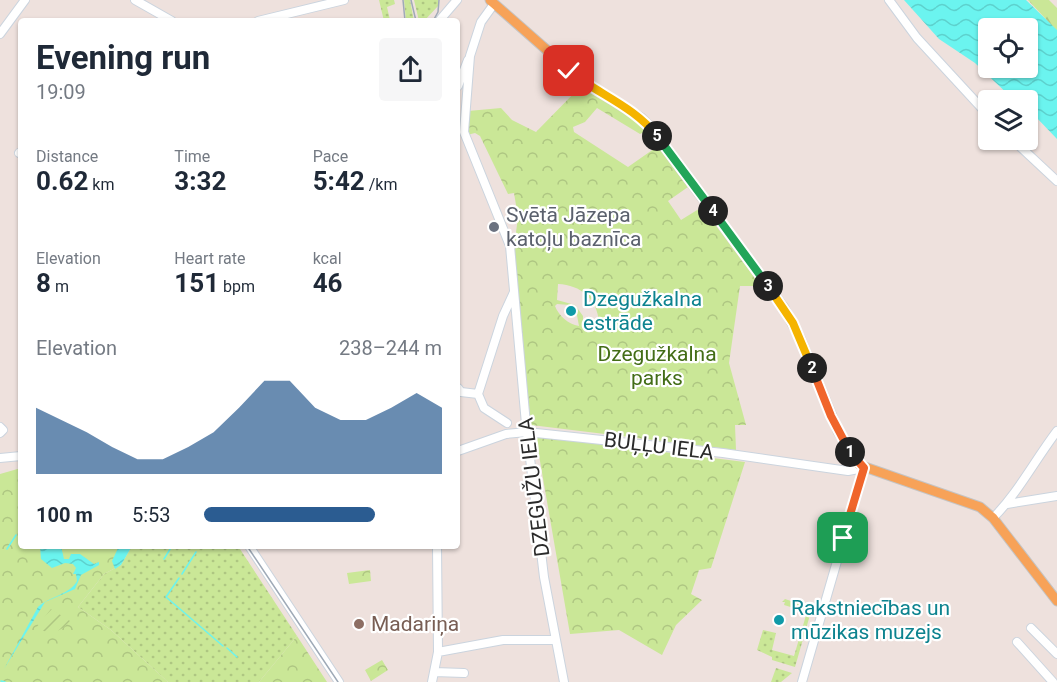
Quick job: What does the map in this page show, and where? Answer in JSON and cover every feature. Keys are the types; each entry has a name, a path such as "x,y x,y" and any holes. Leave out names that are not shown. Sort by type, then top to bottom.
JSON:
{"main road":[{"path":"492,2 582,81 641,118 649,126 784,308 800,338 838,431 854,458 864,468 968,501 980,507 993,518 1057,602"}],"street":[{"path":"0,34 25,0"},
{"path":"135,0 167,18"},
{"path":"270,18 344,0"},
{"path":"442,18 457,0"},
{"path":"889,0 917,38 978,104"},
{"path":"460,81 481,22 492,2"},
{"name":"DZEGUŽU IELA","path":"470,56 464,132 506,242 510,246 527,432 554,640 564,682"},
{"path":"1024,150 1057,181"},
{"path":"507,423 484,408 478,393 503,316 515,291"},
{"path":"460,391 478,393"},
{"path":"0,427 3,430 0,433"},
{"path":"993,518 1007,504 1015,489 1057,431"},
{"name":"BUĻĻU IELA","path":"460,450 506,434 527,432 723,453 848,471 864,468"},
{"path":"0,458 18,456"},
{"path":"802,682 864,468"},
{"path":"1007,504 1057,496"},
{"path":"251,549 339,682"},
{"path":"432,682 438,652 436,549"},
{"path":"1031,628 1057,654"},
{"path":"438,652 503,640 554,640"},
{"path":"1017,642 1053,682"},
{"path":"434,672 464,673"}],"green space":[{"path":"379,0 394,0 395,4 387,7 390,18 383,18"},
{"path":"404,0 410,0 413,18 406,18"},
{"path":"414,0 438,0 439,5 427,18 418,18"},
{"path":"1028,0 1049,0 1057,8 1057,31"},
{"name":"Dzegužkalna parks","path":"580,87 639,122 646,131 640,134 597,108 585,122 573,127 574,132 628,167 658,146 688,187 668,201 681,220 702,207 761,286 740,286 729,363 746,425 735,425 736,450 531,425 512,241 515,240 518,217 514,193 508,194 480,136 475,133 467,135 468,111 501,108 512,120 536,132","holes":["558,284 581,290 595,306 599,322 583,324 583,316 575,305 557,300","557,304 570,305 576,310 579,326 561,316 555,306"]},
{"name":"Dzegužkalna parks","path":"536,438 745,462 711,568 699,570 691,594 702,600 676,625 662,655 619,630 570,634"},
{"path":"18,469 18,549 130,549 121,565 104,574 78,607 111,630 168,682 0,682 0,474"},
{"path":"130,549 240,549 297,636 259,682 168,682 111,630 78,607 104,574 121,565"},
{"path":"370,570 371,581 349,584 347,573"},
{"path":"785,599 812,608 795,667 772,660 772,657 757,650 763,630 776,633 772,650 794,656 807,612 784,605 785,602 782,602"},
{"path":"51,609 70,621 54,632 36,628"},
{"path":"297,636 327,682 259,682"},
{"path":"382,660 388,670 371,681 365,670"},
{"path":"776,668 792,673 781,682 771,682"}],"water":[{"path":"904,0 1026,0 1057,30 1057,139 1038,119 1038,90 1003,90 991,78 1038,78 1038,18 978,18 978,66 939,39"},
{"path":"40,549 62,549 64,559 69,559 71,554 80,554 94,564 99,562 99,565 81,575 75,589 45,602 74,586 77,581 76,574 73,574 76,568 73,564 65,563 52,568 41,559"},
{"path":"118,549 130,549 121,565 115,569 112,561"},
{"path":"45,602 4,669 38,607"}],"waterway":[{"path":"7,549 16,535"},
{"path":"164,559 170,549"},
{"path":"182,574 196,552"},
{"path":"179,578 166,597 223,646"},
{"path":"227,648 237,657"},
{"path":"1,681 5,682"}],"tram line":[{"path":"403,0 405,18"},
{"path":"411,0 415,18"},
{"path":"435,18 438,12 439,0"},
{"path":"249,549 338,682"}],"place":[{"name":"Svētā Jāzepa katoļu baznīca","path":"494,227"},
{"name":"Dzegužkalna estrāde","path":"571,311"},
{"name":"Rakstniecības un mūzikas muzejs","path":"779,620"},
{"name":"Madariņa","path":"359,624"}],"route":[{"path":"569,71 590,87 631,111 649,126 770,288 793,323 838,431 854,458 864,468 843,538"}]}
